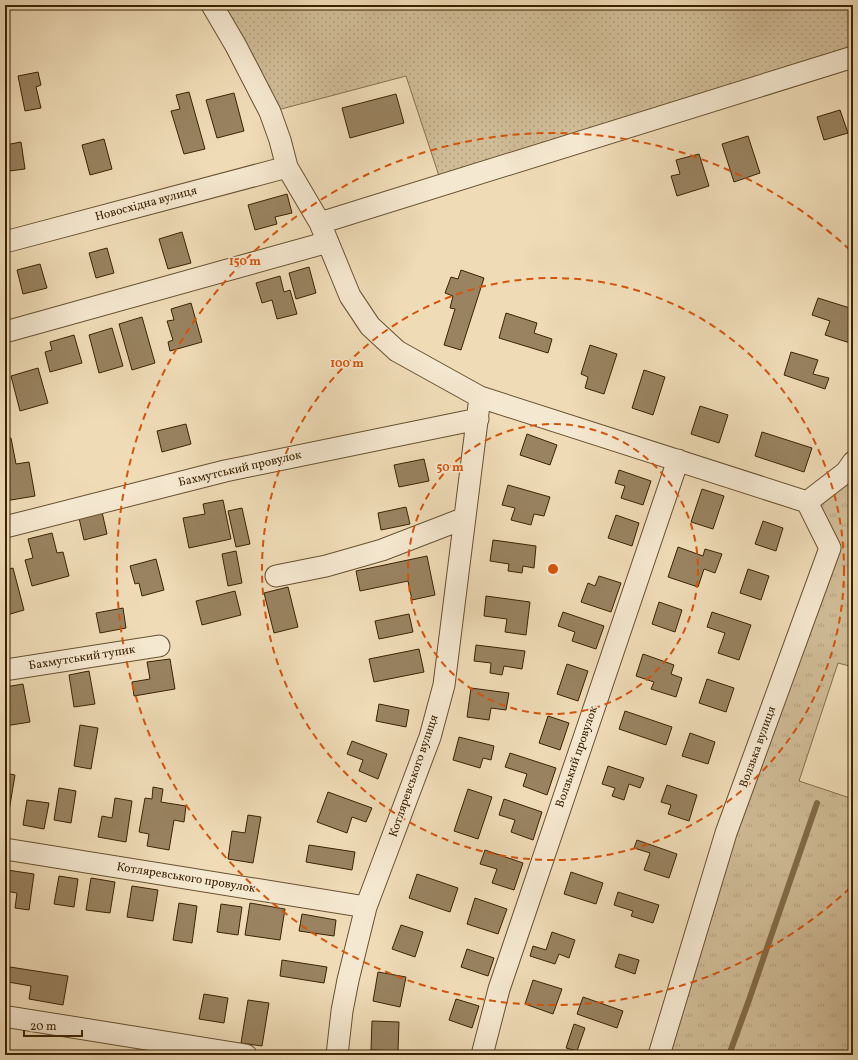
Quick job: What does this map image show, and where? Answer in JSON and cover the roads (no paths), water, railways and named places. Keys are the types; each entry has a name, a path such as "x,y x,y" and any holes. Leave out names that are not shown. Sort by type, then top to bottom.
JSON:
{"street":[{"path":"212,5 236,46 270,112 280,140 287,167 320,223 350,296 370,326 396,351 480,397 808,502 846,472 853,462"},
{"path":"320,223 853,57"},
{"name":"Новосхідна вулиця","path":"5,242 287,167"},
{"path":"5,332 328,242"},
{"name":"Котляревського вулиця","path":"337,1055 344,1003 366,907 430,737 444,685 480,397"},
{"name":"Бахмутський провулок","path":"5,527 225,471 478,419"},
{"name":"Волзький провулок","path":"482,1055 499,989 678,460"},
{"name":"Волзька вулиця","path":"659,1055 726,833 830,548 808,502"},
{"path":"276,576 326,566 382,550 465,518"},
{"name":"Бахмутський тупик","path":"5,670 159,646"},
{"name":"Котляревського провулок","path":"5,849 366,907"},
{"path":"9,1017 246,1055"}],"waterway":[{"path":"729,1055 817,803"}]}
